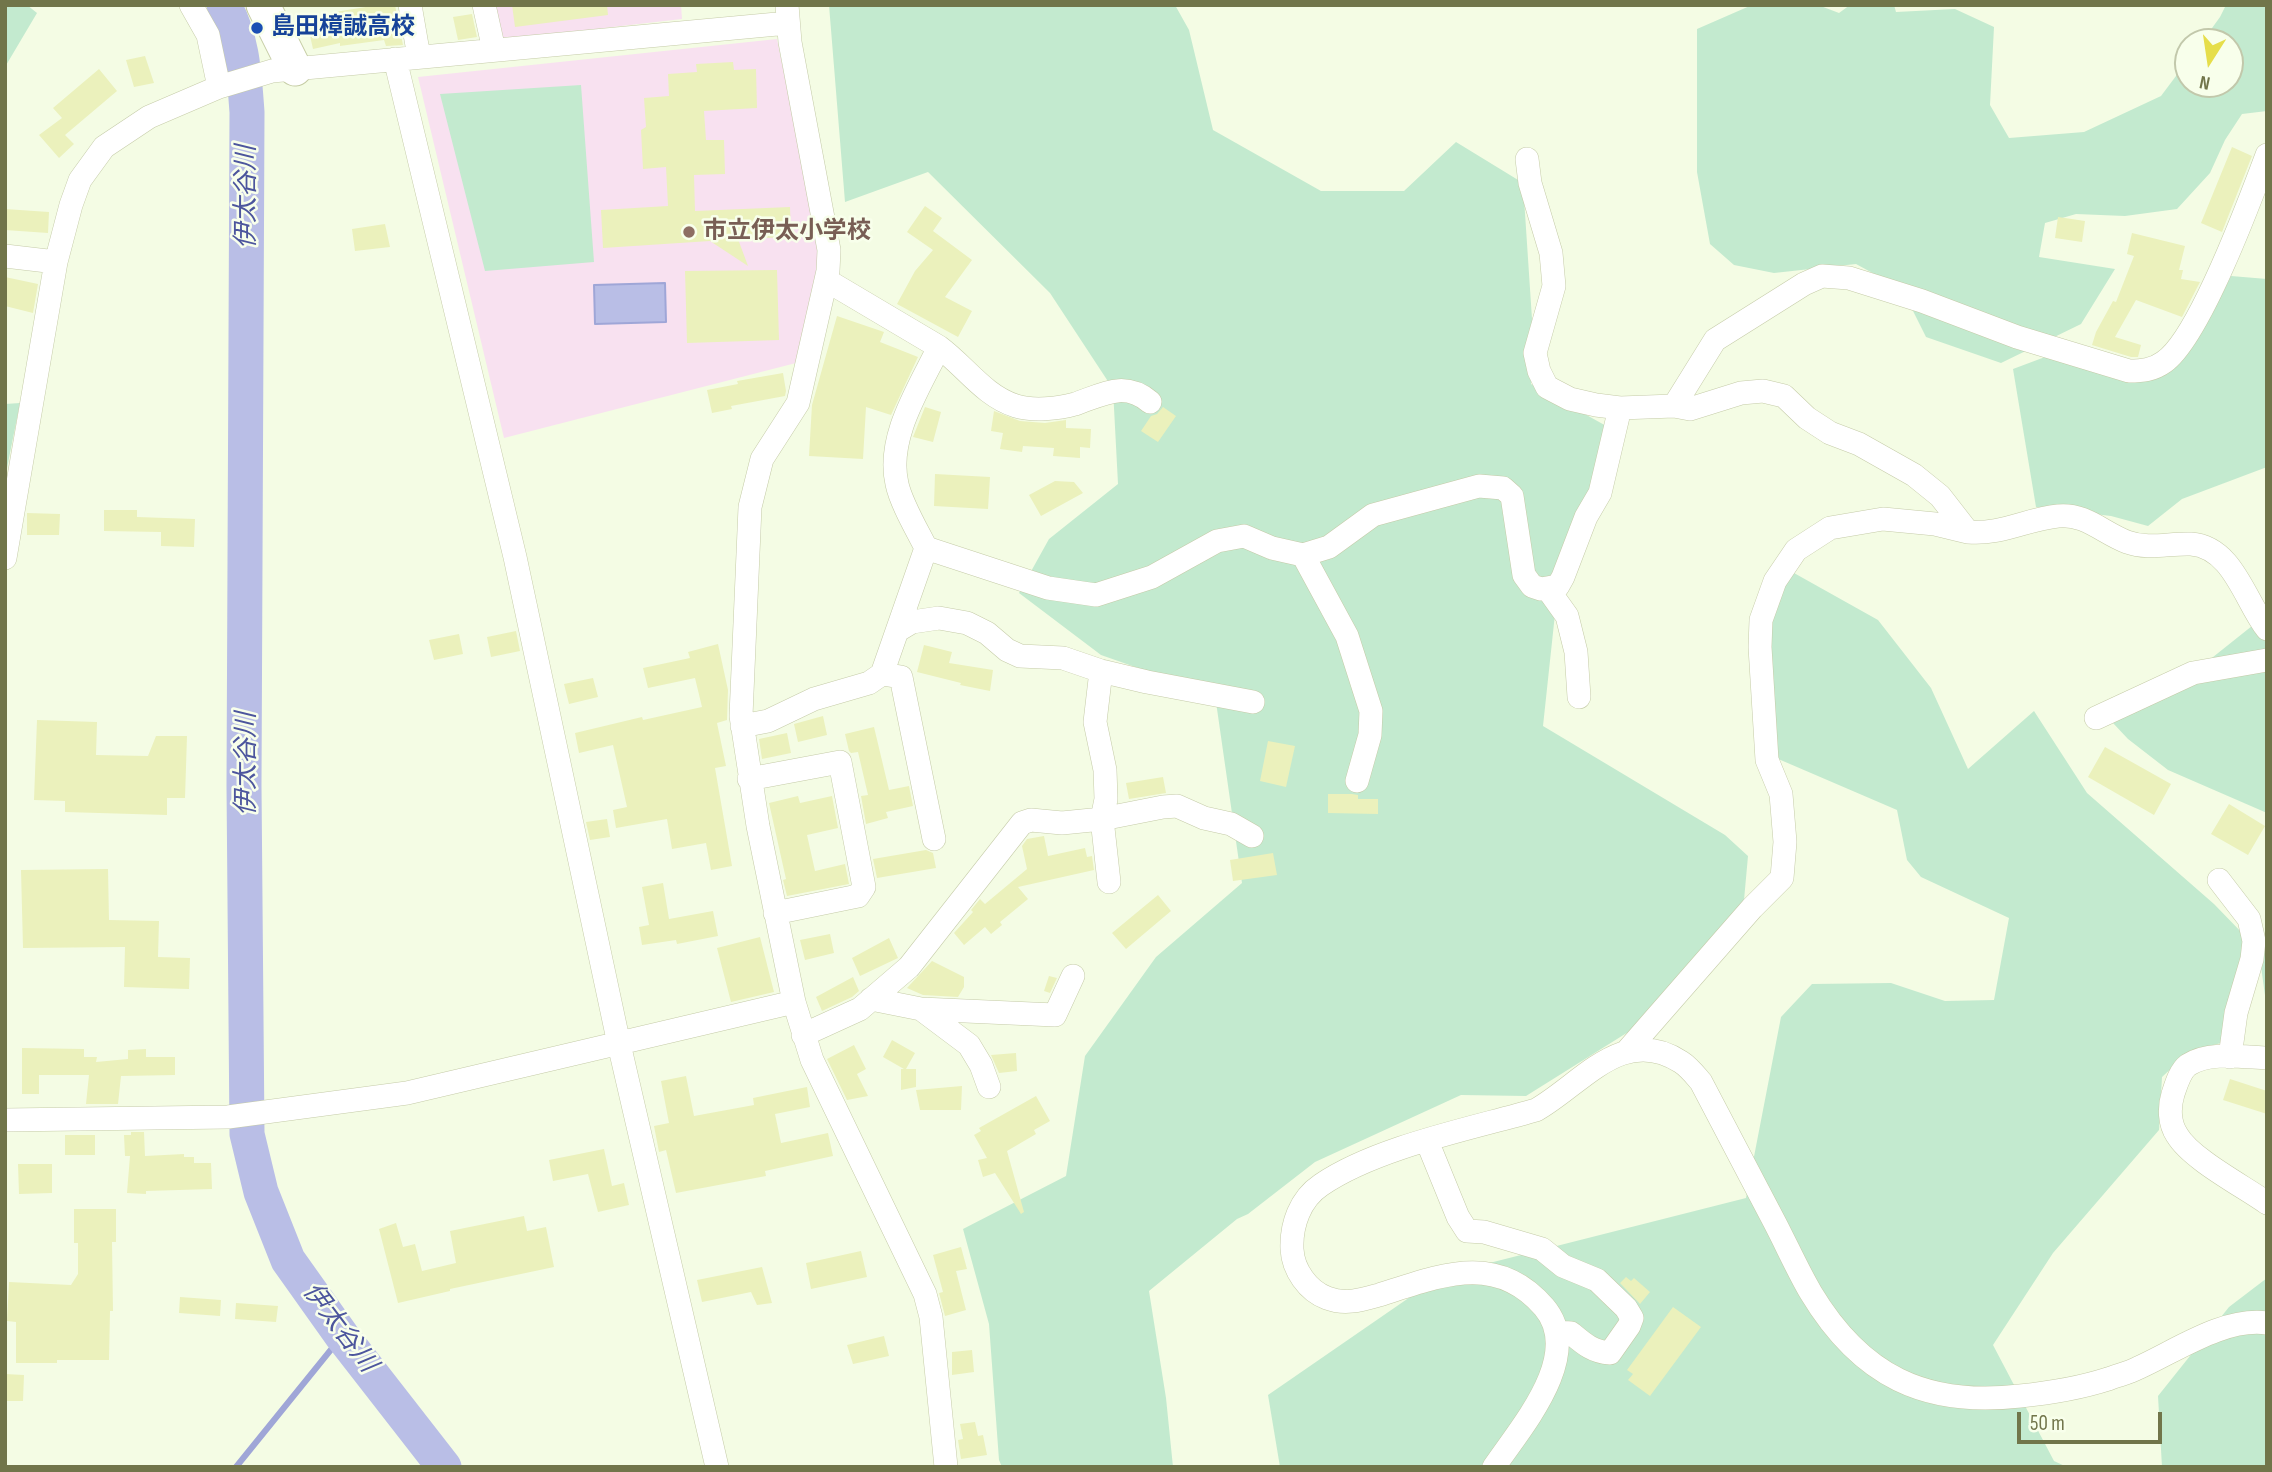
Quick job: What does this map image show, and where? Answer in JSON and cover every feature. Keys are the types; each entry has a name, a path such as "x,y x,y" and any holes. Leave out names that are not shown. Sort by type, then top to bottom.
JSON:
{"street":[{"path":"191,5 208,35 222,86"},
{"path":"263,5 279,71"},
{"path":"410,5 419,57"},
{"path":"484,5 494,50"},
{"path":"5,558 56,262 80,180 104,147 149,117 222,86 279,71 494,50 788,14 829,250 827,280 798,403 762,459 750,507 742,726 749,779 775,913 803,1035 925,1294 932,1317 946,1467"},
{"path":"396,59 514,556 619,1044 717,1467"},
{"path":"1674,406 1715,340 1804,284 1822,276 1849,278 1922,301 2017,338 2129,372 2148,371 2166,361 2179,347 2201,309 2234,240 2267,155"},
{"path":"1527,159 1551,253 1553,286 1535,353 1539,371 1547,387 1570,399 1620,408 1674,406 1690,409 1741,393 1763,391 1784,396 1807,418 1830,433 1859,444 1914,475 1940,496 1968,532"},
{"path":"5,256 56,262"},
{"path":"827,280 939,347 990,394 1017,407 1042,409 1072,405 1113,389 1141,394 1150,402"},
{"path":"742,726 768,721 814,699 869,683 882,674 926,548 897,484 896,452 904,421 939,347"},
{"path":"926,548 1048,588 1096,594 1152,576 1217,541 1244,536 1272,548 1303,555 1329,547 1373,515 1479,486 1503,488 1511,496 1524,575 1532,586 1541,589 1558,586 1586,517 1601,493 1620,408"},
{"path":"1494,1467 1541,1399 1553,1372 1558,1350 1558,1332 1547,1311 1518,1283 1475,1271 1442,1275 1362,1300 1345,1303 1326,1298 1310,1287 1298,1272 1292,1253 1295,1218 1320,1185 1380,1155 1536,1110 1557,1098 1594,1068 1627,1051 1752,908 1782,878 1785,842 1781,794 1767,760 1760,647 1761,620 1775,581 1796,550 1830,528 1883,519 1987,533 2059,515 2085,519 2129,543 2152,547 2190,544 2208,547 2232,569 2255,614 2267,629"},
{"path":"1303,555 1347,636 1371,711 1370,735 1357,781"},
{"path":"1547,588 1567,616 1576,652 1579,697"},
{"path":"897,631 912,622 939,618 967,623 1020,656 1063,658 1101,671 1253,702"},
{"path":"2096,718 2193,673 2267,660"},
{"path":"1101,671 1095,722 1105,770 1106,799 1102,819 1109,882"},
{"path":"882,674 901,677 934,839"},
{"path":"749,779 840,762 864,887 858,896 775,913"},
{"path":"803,1035 860,1009 909,967 1022,823 1031,820 1062,823 1102,819 1177,806 1204,818 1231,824 1252,836"},
{"path":"2219,880 2249,919 2254,941 2252,959 2236,1013 2230,1057"},
{"path":"871,999 921,1009 1055,1016 1073,976"},
{"path":"5,1120 228,1117 407,1093 794,1002"},
{"path":"921,1009 970,1045 989,1087"},
{"path":"1627,1051 1646,1050 1661,1053 1682,1063 1701,1082 1818,1303 1860,1354 1889,1376 1920,1390 1952,1398 1996,1399 2086,1386 2137,1369 2184,1344 2230,1327 2267,1323"},
{"path":"2267,1058 2206,1057 2186,1066 2176,1082 2170,1120 2176,1135 2190,1151 2267,1203"},
{"path":"1427,1141 1458,1217 1467,1231 1484,1232 1542,1250 1563,1266 1597,1280 1626,1308 1632,1318 1611,1353 1599,1352 1587,1346 1571,1332 1558,1332"}],"shaded area":[{"path":"492,5 681,5 682,19 500,40"},
{"path":"777,39 815,224 819,275 796,363 504,438 418,77"}],"green space":[{"path":"5,5 27,5 37,13 5,67"},
{"path":"829,5 1175,5 1189,30 1213,130 1321,191 1404,191 1456,142 1523,183 1532,319 1531,384 1617,432 1558,586 1543,726 1725,835 1748,856 1743,911 1649,1019 1526,1096 1461,1095 1315,1162 1248,1214 1237,1219 1149,1291 1166,1398 1173,1467 1002,1467 999,1460 989,1324 963,1229 1066,1176 1085,1056 1156,957 1242,883 1215,695 1101,655 1019,593 1049,539 1118,484 1113,389 1050,293 928,172 845,202"},
{"path":"1752,5 1818,5 1839,13 1850,5 1894,5 1896,12 1955,9 1994,27 1990,105 2009,138 2084,132 2161,96 2174,79 2174,98 2244,98 2244,28 2212,28 2226,5 2267,5 2267,111 2242,114 2225,140 2210,173 2177,209 2125,216 2076,214 2045,223 2039,257 2115,269 2081,324 2001,363 1926,337 1902,289 1856,264 1774,273 1734,265 1710,244 1697,172 1697,29"},
{"path":"581,85 594,262 485,271 440,94"},
{"path":"2231,276 2267,279 2267,467 2182,499 2148,526 2111,516 2036,507 2013,369 2061,351 2098,370 2183,349 2211,315"},
{"path":"20,403 5,478 5,404"},
{"path":"1794,573 1878,620 1931,688 1968,769 2034,711 2087,793 2214,904 2246,937 2225,1042 2190,1051 2162,1077 2159,1130 2053,1253 1993,1345 2054,1461 2067,1467 1280,1467 1268,1395 1442,1275 1746,1198 1781,1017 1812,984 1891,983 1945,1001 1994,1000 2009,918 1921,877 1907,860 1897,810 1776,758 1766,658 1775,589"},
{"path":"2267,614 2267,813 2168,770 2128,739 2097,706 2193,673"},
{"path":"2267,945 2267,1010 2260,959"},
{"path":"2267,1278 2267,1467 2162,1467 2158,1396 2229,1307"}],"water":[{"path":"665,283 666,322 595,324 594,285"}],"building":[{"path":"395,5 403,45 386,46 384,40 340,46 340,43 313,49 307,22 336,16 335,12"},
{"path":"512,5 607,5 608,15 515,27"},
{"path":"472,14 477,37 458,40 453,17"},
{"path":"145,56 154,83 134,87 126,60"},
{"path":"733,62 734,70 756,69 757,108 704,111 706,140 724,140 725,174 694,175 695,211 790,207 791,237 738,239 748,266 710,241 603,248 601,210 668,206 666,167 643,169 641,130 646,127 644,98 669,96 668,74 697,72 696,64"},
{"path":"99,69 117,91 65,135 74,144 59,158 39,135 62,118 53,108"},
{"path":"2232,147 2252,156 2222,232 2201,223"},
{"path":"925,206 942,218 933,231 972,260 945,297 972,311 958,337 897,304 915,271 933,250 907,232"},
{"path":"5,209 49,212 48,233 5,230"},
{"path":"2058,217 2085,221 2082,242 2055,238"},
{"path":"385,224 390,247 355,251 352,229"},
{"path":"2132,233 2185,246 2179,270 2183,270 2181,279 2200,282 2182,317 2136,300 2115,337 2141,345 2138,357 2092,345 2113,301 2116,302 2134,256 2127,254"},
{"path":"777,270 779,340 687,343 685,271"},
{"path":"5,277 38,284 33,313 5,306"},
{"path":"837,316 884,332 880,342 918,357 891,415 866,407 863,459 809,456 812,405"},
{"path":"783,373 785,396 731,406 732,409 712,413 707,390 738,384 737,381"},
{"path":"925,407 941,412 933,442 913,437"},
{"path":"1163,407 1176,416 1158,442 1141,431 1151,416"},
{"path":"994,411 1020,421 1045,423 1066,420 1066,428 1091,429 1090,448 1080,447 1080,458 1053,456 1054,448 1023,446 1022,452 1000,449 1003,433 991,431"},
{"path":"935,474 990,477 988,509 934,506"},
{"path":"1055,481 1074,482 1083,493 1041,516 1029,495"},
{"path":"104,510 137,510 137,517 195,519 194,547 161,546 161,532 104,531"},
{"path":"27,513 60,514 59,535 27,535"},
{"path":"516,631 520,651 491,657 487,637"},
{"path":"459,634 463,654 434,660 429,640"},
{"path":"718,644 728,690 727,720 717,723 726,766 715,768 732,866 711,870 706,843 672,849 667,819 616,828 613,810 627,807 613,745 579,753 575,733 642,717 643,720 702,707 695,678 648,688 643,668 690,658 688,652"},
{"path":"924,645 952,652 949,663 993,670 990,691 917,672"},
{"path":"593,678 598,697 569,704 564,684"},
{"path":"823,716 827,735 798,742 794,724"},
{"path":"37,720 97,722 96,755 148,756 156,736 187,736 185,798 167,798 167,815 65,812 65,801 34,800"},
{"path":"874,727 889,790 909,786 913,806 886,812 888,818 866,824 861,796 868,795 858,752 849,751 845,734"},
{"path":"787,733 791,753 762,759 759,739"},
{"path":"1268,741 1295,746 1286,787 1260,781"},
{"path":"2105,747 2171,784 2154,815 2088,777"},
{"path":"1163,777 1166,793 1129,799 1126,783"},
{"path":"1328,794 1352,794 1358,795 1358,799 1378,799 1378,814 1328,813"},
{"path":"798,796 800,803 832,796 838,828 807,835 815,871 845,864 849,884 787,896 783,880 786,879 769,803"},
{"path":"2229,804 2265,826 2248,855 2211,834"},
{"path":"607,819 610,837 590,840 586,822"},
{"path":"1044,836 1048,856 1085,848 1087,857 1092,856 1094,870 1018,887 1028,899 1000,922 1002,925 991,934 985,927 964,945 954,933 973,912 971,910 980,899 985,904 1027,869 1022,846 1027,839"},
{"path":"926,850 933,853 936,868 877,878 873,859"},
{"path":"1273,853 1277,875 1233,881 1230,860"},
{"path":"108,869 109,920 159,921 158,957 190,958 189,989 124,987 125,947 23,948 21,870"},
{"path":"663,883 669,919 713,911 718,936 677,944 676,940 642,945 639,927 649,925 642,887"},
{"path":"1158,895 1171,911 1126,949 1112,933"},
{"path":"830,934 834,953 805,960 800,940"},
{"path":"760,937 774,992 731,1002 717,948"},
{"path":"889,938 898,958 860,976 852,958"},
{"path":"932,961 964,977 964,987 958,997 923,995 907,988"},
{"path":"1049,976 1057,978 1050,993 1044,991"},
{"path":"853,977 859,991 822,1011 816,997"},
{"path":"892,1040 915,1053 906,1069 916,1069 916,1087 901,1090 901,1069 904,1069 883,1057"},
{"path":"854,1045 866,1069 857,1074 868,1096 847,1100 827,1059"},
{"path":"22,1048 84,1049 84,1057 97,1057 96,1062 128,1059 128,1050 146,1049 146,1057 175,1057 175,1075 121,1076 118,1104 86,1104 89,1075 39,1075 39,1094 22,1094"},
{"path":"1016,1053 1017,1071 999,1073 991,1055"},
{"path":"686,1076 694,1116 754,1105 753,1098 807,1087 810,1107 775,1114 781,1143 828,1133 833,1156 765,1171 766,1176 676,1193 666,1150 659,1152 654,1126 669,1123 661,1081"},
{"path":"2230,1079 2267,1091 2267,1114 2223,1100"},
{"path":"962,1086 961,1110 920,1110 916,1090"},
{"path":"1036,1096 1050,1121 1034,1130 1036,1134 1007,1151 1024,1212 1021,1214 995,1173 983,1177 978,1160 987,1158 974,1135 981,1131 979,1128"},
{"path":"131,1132 144,1132 145,1156 184,1154 184,1157 194,1157 194,1163 211,1163 212,1189 127,1193 130,1156 125,1156 124,1135 131,1135"},
{"path":"65,1135 95,1135 95,1155 65,1155"},
{"path":"604,1149 612,1186 624,1183 629,1205 598,1212 588,1174 553,1181 549,1160"},
{"path":"18,1164 52,1164 52,1193 19,1194"},
{"path":"74,1209 116,1209 116,1242 112,1242 113,1311 110,1311 109,1360 16,1363 16,1322 7,1321 9,1282 71,1285 78,1274"},
{"path":"524,1216 527,1231 546,1227 554,1267 398,1303 379,1229 396,1223 403,1247 415,1244 422,1271 456,1263 450,1231"},
{"path":"961,1247 967,1269 956,1271 966,1310 945,1316 939,1293 943,1292 933,1255"},
{"path":"861,1251 867,1277 811,1289 806,1263"},
{"path":"762,1267 772,1303 757,1305 751,1292 702,1302 697,1280"},
{"path":"1626,1277 1631,1281 1634,1278 1650,1292 1640,1304 1620,1283"},
{"path":"180,1297 221,1300 220,1316 179,1313"},
{"path":"236,1303 278,1306 276,1322 235,1319"},
{"path":"1673,1307 1701,1327 1650,1396 1628,1380 1633,1374 1627,1370"},
{"path":"884,1336 889,1356 853,1364 847,1345"},
{"path":"972,1350 974,1372 952,1375 952,1352"},
{"path":"5,1374 24,1375 23,1401 5,1401"},
{"path":"975,1422 978,1436 983,1435 987,1455 961,1459 958,1440 963,1439 960,1424"}],"waterway":[{"name":"伊太谷川","path":"224,5 239,44 247,112 244,785 247,1134 261,1192 288,1260 342,1336 444,1467"},
{"path":"236,1467 342,1336"}],"place":[{"name":"島田樟誠高校","path":"257,28"},
{"name":"市立伊太小学校","path":"689,232"}]}
